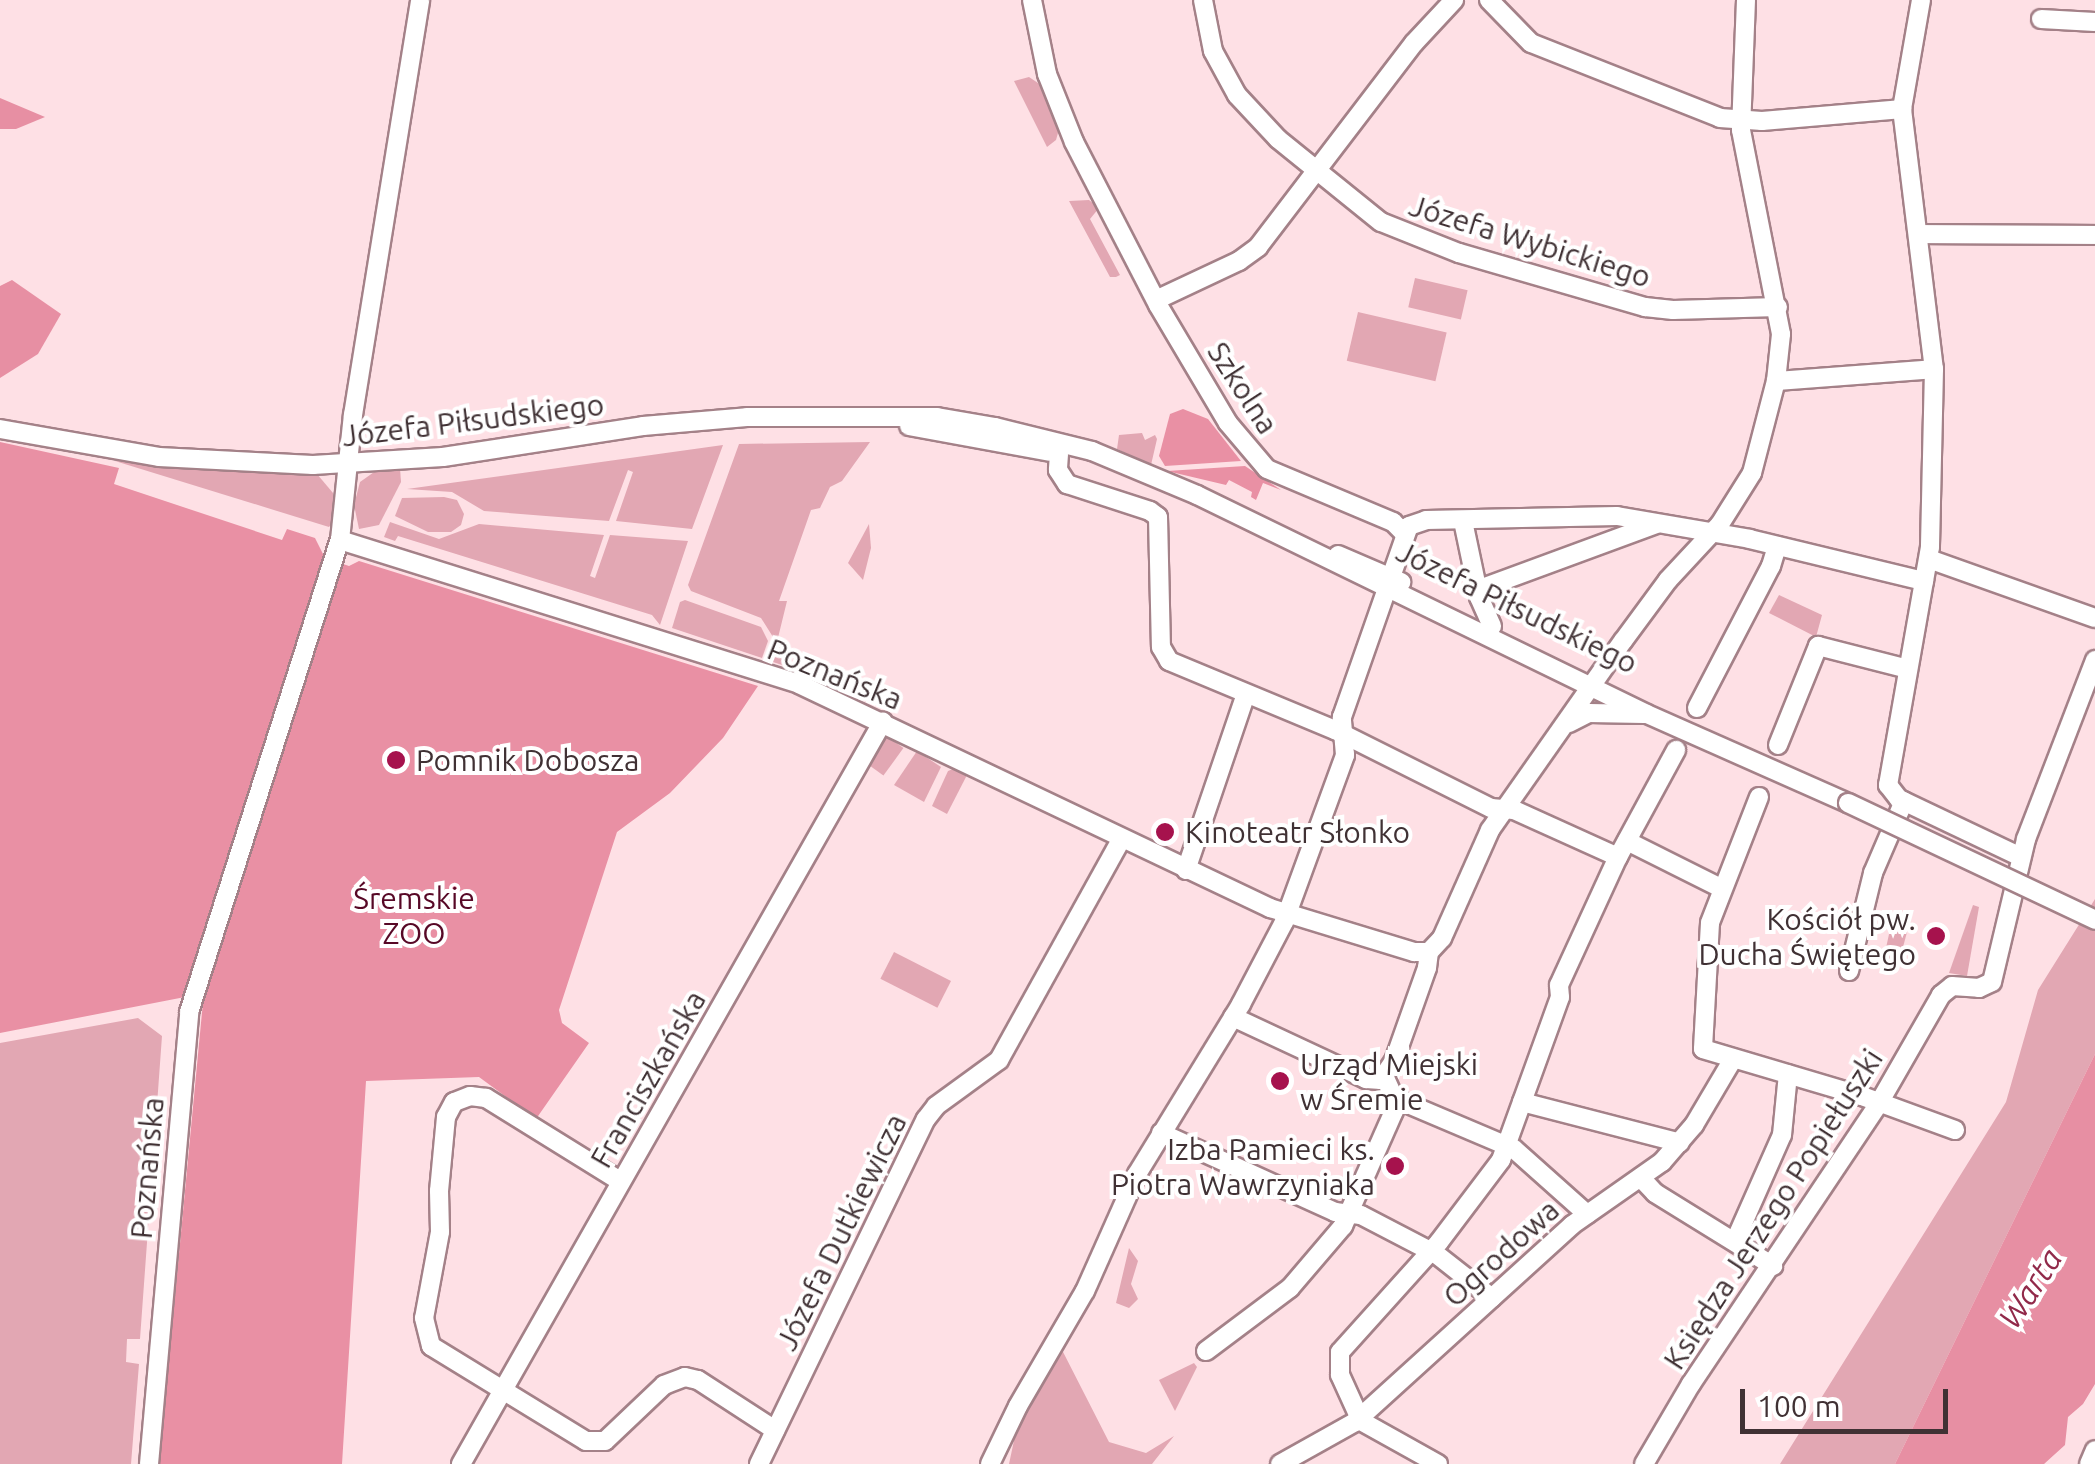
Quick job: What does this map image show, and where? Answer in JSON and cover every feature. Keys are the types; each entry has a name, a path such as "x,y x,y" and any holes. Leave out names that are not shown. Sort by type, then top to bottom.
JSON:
{"street":[{"name":"Poznańska","path":"149,1464 189,1012 340,540 347,464 420,0"},
{"name":"Szkolna","path":"1032,0 1042,56 1064,120 1156,300 1220,410 1261,465 1290,482 1393,522 1404,533"},
{"name":"Józefa Wybickiego","path":"1203,0 1212,50 1230,85 1257,120 1374,218 1459,253 1655,309 1778,307"},
{"path":"1156,300 1252,252 1414,42 1454,0"},
{"path":"1206,1351 1290,1288 1350,1214 1394,1110 1386,1078 1423,980 1428,952 1442,938 1487,834 1668,580 1712,533 1752,474 1780,354 1778,307 1740,122 1746,0"},
{"path":"1921,0 1902,109 1934,369 1928,559 1888,780 1891,792 1904,802 2021,857 2095,660"},
{"path":"1497,3 1530,44 1698,110 1740,122 1902,109"},
{"path":"2041,19 2095,22"},
{"path":"1919,234 2095,235"},
{"path":"1776,381 1934,369"},
{"name":"Józefa Piłsudskiego","path":"834,416 1059,454 1159,480"},
{"name":"Józefa Piłsudskiego","path":"0,430 159,458 347,464 444,457 688,421 834,416 937,418 994,427 1092,451 1492,626 1647,714 1703,735 2095,920"},
{"path":"1059,454 1058,470 1067,484 1150,510 1158,517 1160,642 1165,657 1182,668 1345,735 1491,808 1506,808 1720,888"},
{"path":"990,1464 1012,1417 1085,1291 1133,1182 1233,1017 1288,912 1345,755 1342,717 1391,584 1404,533 1420,520 1463,522 1590,514 1777,546 1924,582"},
{"path":"1463,522 1477,590 1492,626"},
{"path":"1477,590 1656,524"},
{"name":"Poznańska","path":"340,540 799,684 1186,870 1288,912 1414,952 1428,952"},
{"path":"1697,708 1771,566 1777,546"},
{"path":"1928,559 2095,618"},
{"name":"Józefa Piłsudskiego","path":"1391,584 1547,662 1674,714 1703,735"},
{"path":"1778,745 1818,646 1907,674"},
{"path":"1186,870 1246,694"},
{"path":"1568,724 1590,712 1647,714"},
{"name":"Franciszkańska","path":"461,1464 883,722"},
{"path":"1438,1464 1359,1418 1340,1375 1340,1352 1432,1251 1478,1194 1507,1146 1560,997 1559,985 1622,849 1676,750"},
{"path":"1759,797 1720,888 1706,945 1703,1049 1955,1130"},
{"path":"1849,971 1878,861 1904,802"},
{"name":"Józefa Dutkiewicza","path":"759,1464 926,1119 942,1101 995,1065 1122,840"},
{"name":"Księdza Jerzego Popiełuszki","path":"1644,1464 1691,1384 1880,1103 1941,995 1952,986 1979,988 1992,982 2021,857"},
{"path":"1233,1017 1366,1079 1386,1078"},
{"name":"Ogrodowa","path":"1280,1464 1359,1418 1587,1214 1642,1179 1680,1143 1733,1059"},
{"path":"1735,1241 1782,1136 1788,1074"},
{"path":"620,1181 486,1098 464,1097 448,1112 438,1198 440,1232 424,1331 440,1355 582,1440 598,1443 613,1435 668,1382 689,1377 775,1430"},
{"path":"1394,1098 1507,1146 1587,1214"},
{"path":"1522,1102 1680,1143"},
{"path":"1161,1133 1280,1189 1361,1215 1432,1251 1492,1298"},
{"path":"1642,1179 1655,1192 1773,1266"},
{"path":"2089,1464 2095,1450"}],"shaded area":[{"path":"1029,77 1044,87 1060,126 1056,140 1047,147 1014,81"},
{"path":"1089,200 1099,208 1090,219 1120,275 1116,277 1110,277 1069,201"},
{"path":"1415,278 1468,290 1461,319 1408,307"},
{"path":"1358,312 1447,332 1435,381 1347,361"},
{"path":"1142,433 1145,440 1155,435 1157,439 1151,465 1117,449 1119,435"},
{"path":"870,442 842,481 830,487 820,508 811,510 779,601 787,601 776,646 791,668 767,660 773,637 761,618 691,591 688,585 739,444"},
{"path":"723,445 692,529 616,521 633,472 628,470 609,521 484,511 452,492 407,489"},
{"path":"115,461 317,474 333,493 333,522 329,527"},
{"path":"400,468 401,482 379,525 359,529 354,505 360,482 377,470"},
{"path":"402,498 457,500 464,514 461,525 451,532 428,532 395,516"},
{"path":"390,522 439,539 479,524 604,535 590,576 595,578 610,535 688,541 660,625 652,615 398,536 395,541 384,537"},
{"path":"869,524 871,548 863,580 848,563"},
{"path":"1779,595 1822,615 1816,637 1769,613"},
{"path":"685,600 761,627 768,641 762,658 672,628 680,602"},
{"path":"884,734 903,748 883,776 864,762"},
{"path":"917,751 941,767 924,802 894,785"},
{"path":"948,771 967,775 947,814 932,806"},
{"path":"2095,899 2095,1054 1895,1464 1780,1464 2006,1102 2038,990"},
{"path":"1973,905 1979,907 1967,976 1949,973"},
{"path":"1893,916 1910,921 1899,962 1884,957"},
{"path":"894,952 951,981 937,1008 880,979"},
{"path":"138,1018 162,1036 140,1339 127,1339 126,1362 139,1364 131,1464 0,1464 0,1043"},
{"path":"1129,1248 1138,1261 1131,1284 1138,1299 1129,1308 1116,1303"},
{"path":"1061,1348 1109,1442 1146,1453 1174,1436 1152,1464 1009,1464 1019,1417"},
{"path":"1194,1363 1197,1367 1175,1411 1159,1380"}],"green space":[{"path":"1183,409 1208,419 1241,461 1165,466 1159,456 1170,414"},
{"name":"Śremskie ZOO","path":"0,442 119,468 114,484 282,540 287,529 315,538 325,558 349,566 359,561 758,686 723,738 670,793 617,832 559,1010 562,1023 589,1043 536,1119 479,1077 366,1081 342,1464 159,1464 203,1002 185,997 0,1033"},
{"path":"1245,466 1281,490 1263,483 1256,500 1251,497 1252,492 1229,480 1226,485 1167,471"}],"water":[{"path":"0,98 45,117 16,129 0,129"},
{"path":"12,280 61,314 38,354 0,378 0,286"},
{"name":"Warta","path":"2095,1054 2095,1384 2083,1404 2068,1417 2065,1445 2044,1464 1895,1464"}],"place":[{"name":"Pomnik Dobosza","path":"396,760"},
{"name":"Kinoteatr Słonko","path":"1165,832"},
{"name":"Kościół pw. Ducha Świętego","path":"1936,936"},
{"name":"Urząd Miejski w Śremie","path":"1280,1081"},
{"name":"Izba Pamieci ks. Piotra Wawrzyniaka","path":"1395,1166"}]}
